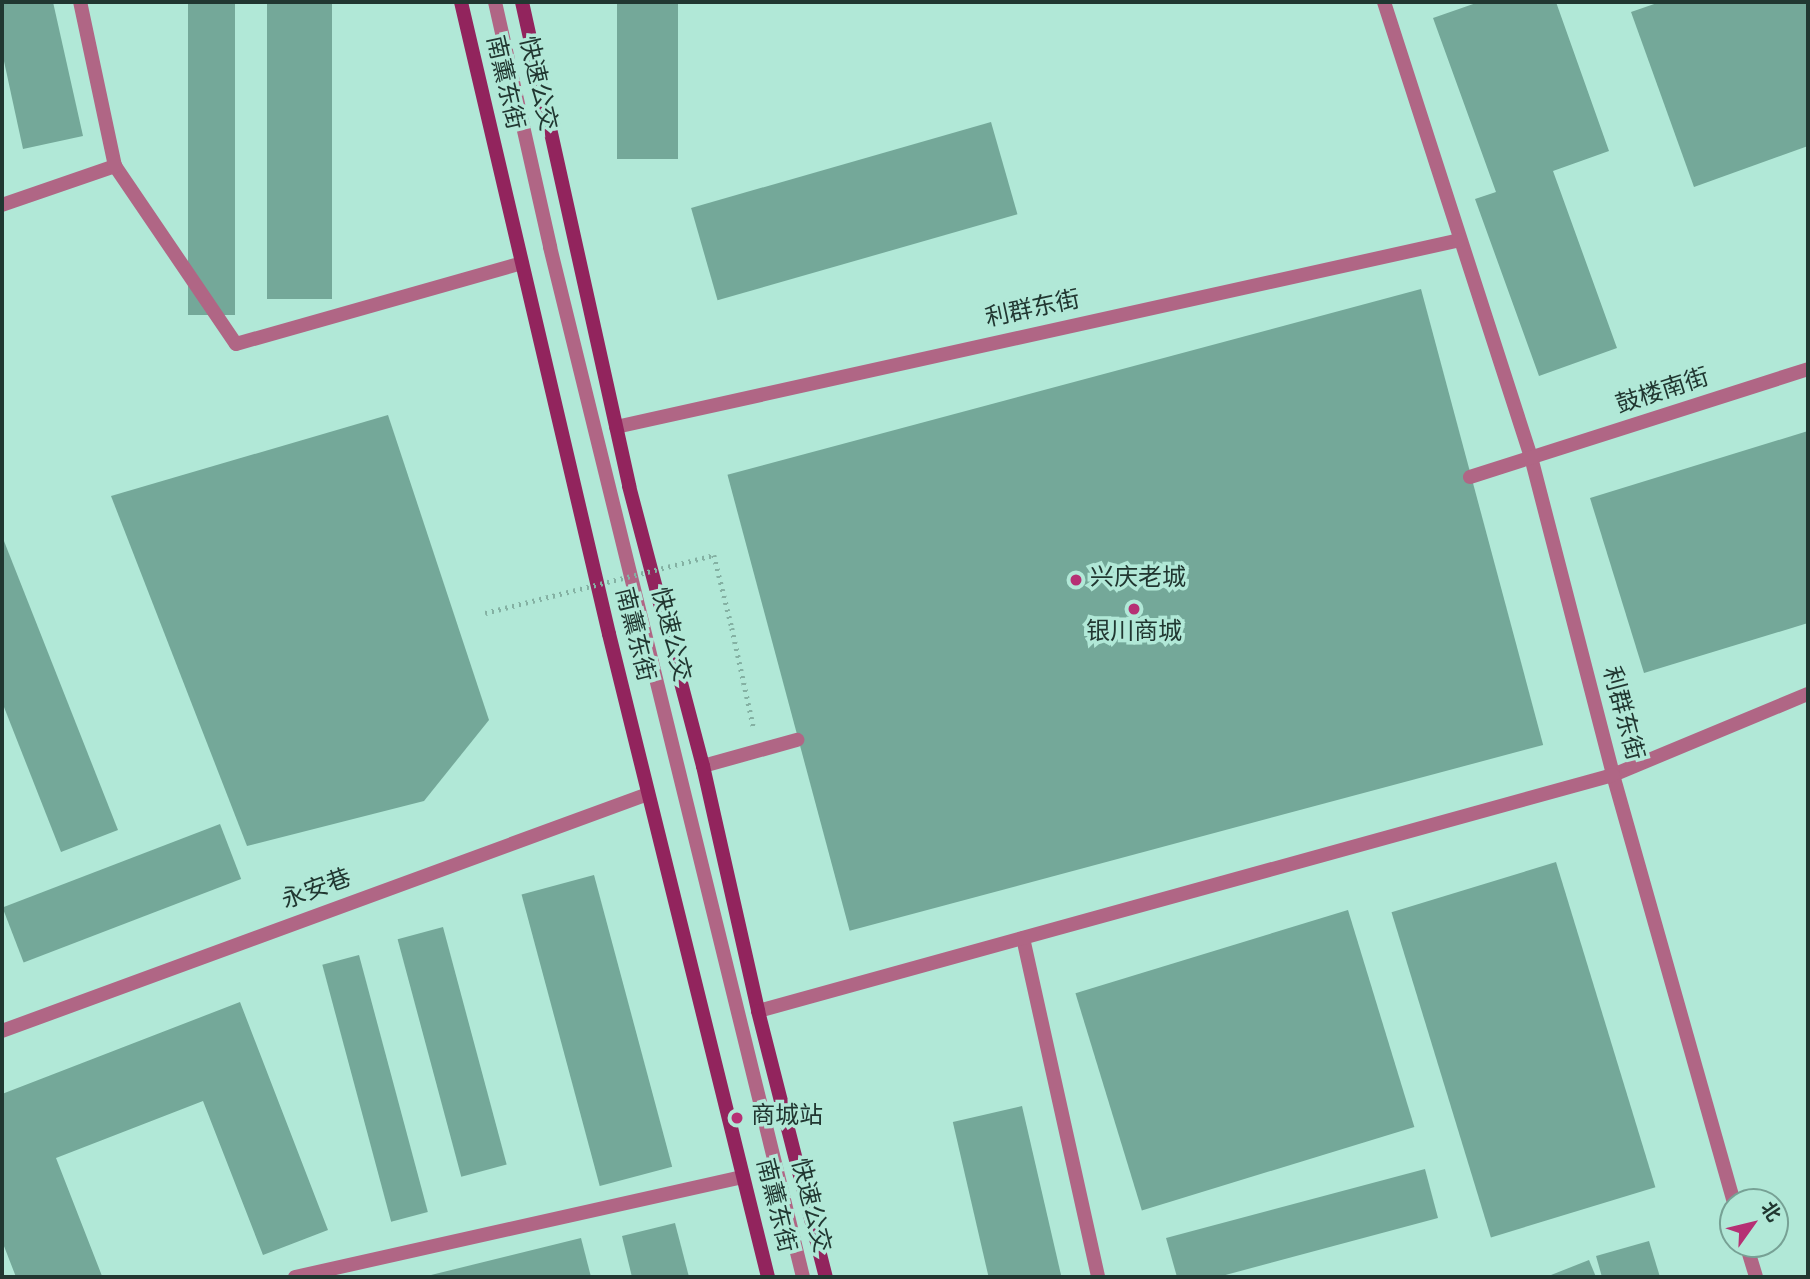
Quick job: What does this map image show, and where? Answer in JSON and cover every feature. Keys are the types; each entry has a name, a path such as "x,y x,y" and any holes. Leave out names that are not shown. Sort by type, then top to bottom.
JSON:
{"main road":[{"name":"南薰东街","path":"461,2 648,794 768,1277"},
{"name":"南薰东街","path":"522,2 616,427 703,766 758,1011 826,1277"}],"street":[{"path":"80,2 115,166 236,344 522,263"},
{"name":"快速公交","path":"495,2 550,247 803,1277"},
{"name":"利群东街","path":"1384,2 1532,461 1614,775 1730,1188"},
{"path":"2,205 115,166"},
{"name":"利群东街","path":"616,427 1460,240"},
{"name":"鼓楼南街","path":"1470,477 1532,461 1808,369"},
{"path":"758,1011 1614,775 1808,694"},
{"path":"703,766 797,740"},
{"name":"永安巷","path":"2,1031 648,794"},
{"path":"1023,938 1098,1277"},
{"path":"295,1277 743,1177"},
{"path":"1750,1258 1756,1277"}],"path":[{"path":"485,613 714,555 760,750"}],"building":[{"path":"2,2 53,2 83,136 23,149 2,52"},
{"path":"188,2 235,2 235,315 188,315"},
{"path":"267,2 332,2 332,299 267,299"},
{"path":"617,2 678,2 678,159 617,159"},
{"path":"1479,2 1556,2 1609,151 1553,171 1617,348 1539,376 1475,199 1496,192 1433,18"},
{"path":"1660,2 1808,2 1808,146 1694,187 1631,12"},
{"path":"991,122 1017,214 718,300 691,208"},
{"name":"银川商城","path":"1421,289 1543,745 850,931 727,475"},
{"path":"388,415 489,720 424,801 247,846 111,496"},
{"path":"1808,431 1808,623 1644,673 1590,498"},
{"path":"2,536 118,830 61,852 2,702"},
{"path":"220,824 241,879 24,963 2,907"},
{"path":"1556,862 1655,1187 1491,1237 1392,912"},
{"path":"594,875 672,1167 600,1186 522,894"},
{"path":"1348,910 1414,1127 1142,1210 1075,993"},
{"path":"443,927 507,1165 461,1177 398,939"},
{"path":"359,955 428,1212 391,1222 322,965"},
{"path":"240,1002 328,1230 263,1255 203,1101 56,1158 102,1276 16,1277 2,1241 2,1094"},
{"path":"1022,1106 1061,1277 989,1277 953,1122"},
{"path":"1425,1169 1438,1218 1218,1277 1177,1277 1166,1238"},
{"path":"675,1223 689,1277 632,1277 622,1236"},
{"path":"581,1238 591,1277 427,1277 427,1276"},
{"path":"1649,1241 1660,1277 1602,1277 1596,1256"},
{"path":"1589,1260 1596,1277 1546,1277"}],"place":[{"name":"兴庆老城","path":"1076,580"},
{"name":"银川商城","path":"1134,609"},
{"name":"商城站","path":"737,1118"}]}
